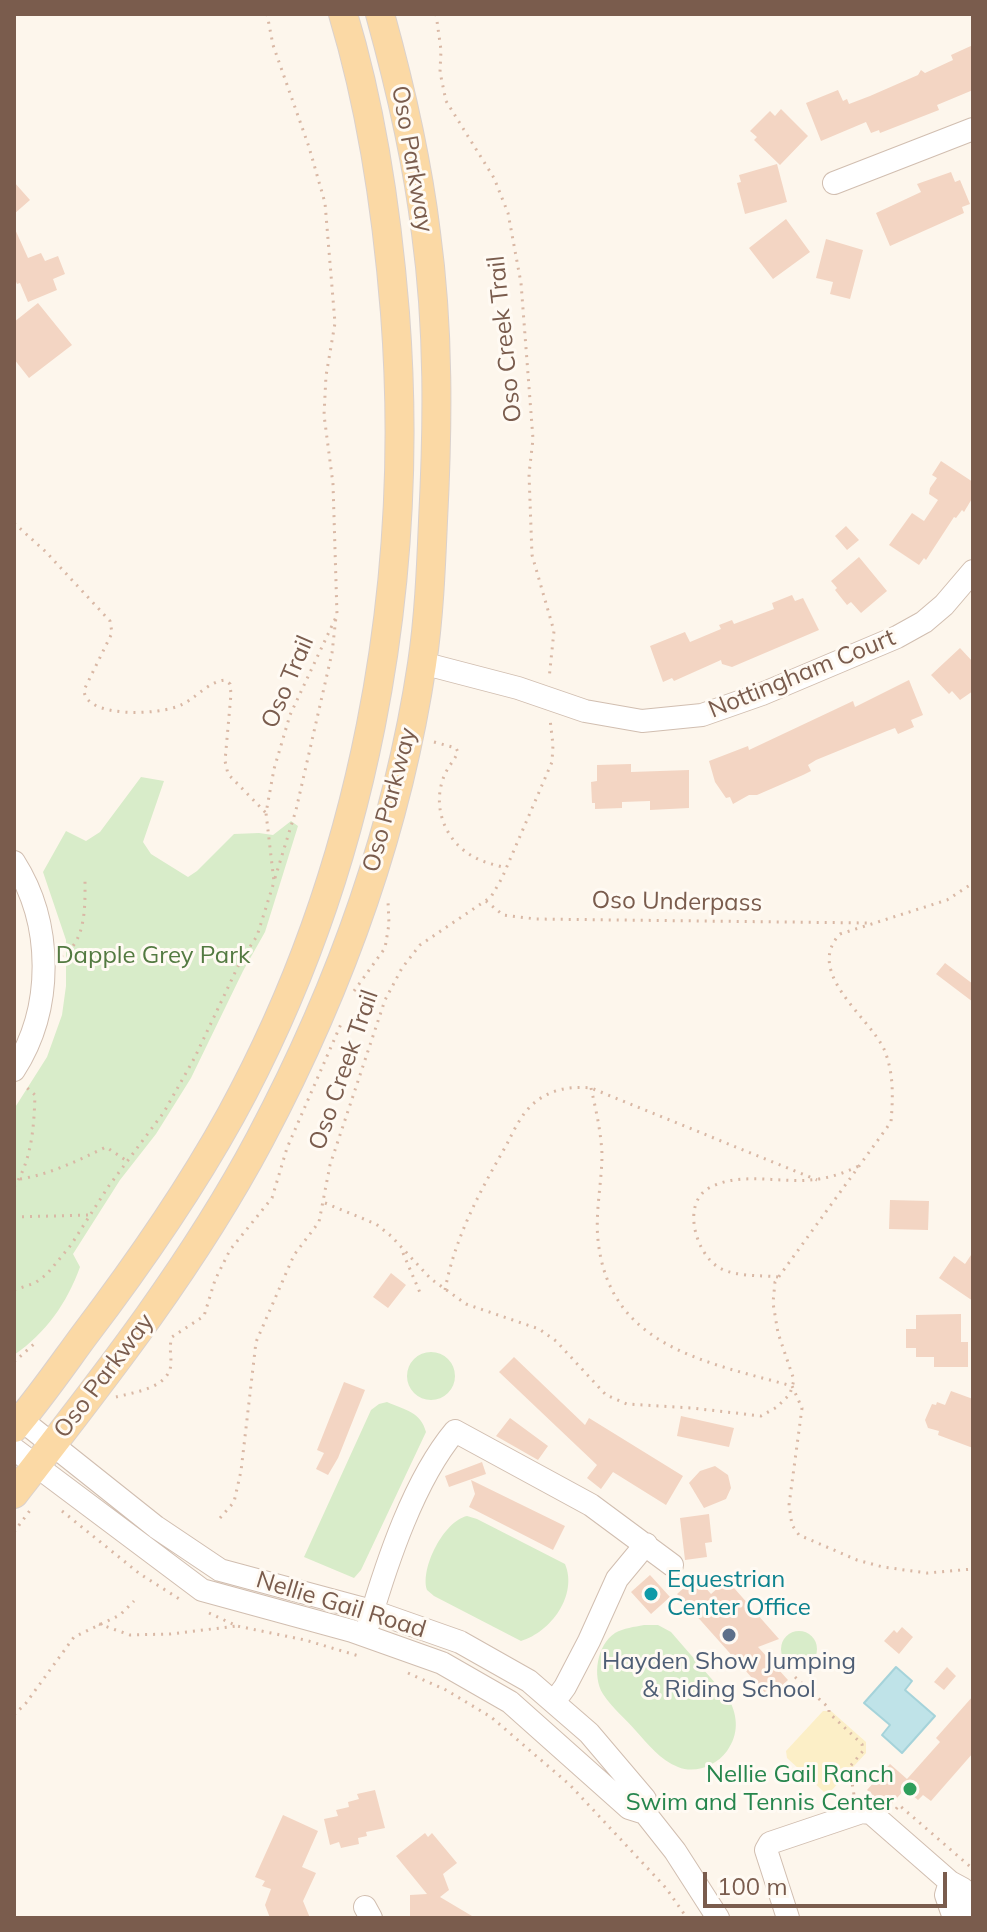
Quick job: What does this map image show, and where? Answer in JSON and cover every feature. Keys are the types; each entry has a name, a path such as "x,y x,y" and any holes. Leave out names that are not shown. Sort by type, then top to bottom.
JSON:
{"main road":[{"name":"Oso Parkway","path":"16,1421 119,1290 185,1193 231,1115 268,1040 328,890 352,805 381,675 392,600 401,460 397,344 385,215 364,99 343,14"},
{"name":"Oso Parkway","path":"24,1500 34,1454 187,1261 259,1142 318,1020 377,859 397,787 422,663 436,461 433,311 427,235 415,157 380,14"}],"street":[{"path":"834,183 973,129"},
{"name":"Nottingham Court","path":"422,663 518,688 585,711 642,721 702,715 762,694 897,637 934,614 973,571"},
{"path":"14,862 27,882 39,915 45,952 35,1023 19,1078"},
{"name":"Nellie Gail Road","path":"16,1421 34,1454 202,1590 365,1646 442,1663 510,1702 629,1808 645,1813 675,1851 718,1918"},
{"path":"365,1646 372,1611 399,1532 443,1444 455,1431 591,1505 672,1565"},
{"name":"Nellie Gail Road","path":"34,1454 156,1527 220,1570 372,1611 460,1642 529,1681 589,1733 645,1799 645,1813"},
{"path":"554,1702 589,1641 617,1579 646,1544"},
{"path":"788,1918 766,1850 770,1843 862,1812 878,1817 950,1882 963,1889 973,1916"},
{"path":"950,1882 946,1895 954,1918"}],"path":[{"name":"Oso Trail","path":"14,1290 35,1283 47,1274 71,1245 164,1112 195,1057 240,962 257,936 274,882 266,813 274,769 290,715 337,615 333,484 324,415 326,376 335,323 325,203 273,45 267,14"},
{"name":"Oso Creek Trail","path":"436,14 441,50 440,72 446,101 494,178 508,213 521,283 533,439 529,474 532,555 554,631 548,674"},
{"path":"14,523 46,552 110,621 112,633 84,690 84,698 89,704 126,711 164,712 182,705 217,681 225,680 230,684 231,694 225,761 228,774 266,813"},
{"path":"274,882 296,810 332,653 337,615"},
{"path":"315,717 322,717"},
{"name":"Oso Creek Trail","path":"220,1518 234,1502 241,1471 256,1342 294,1255 319,1222 330,1165 390,990 420,945 491,897 552,762 550,723"},
{"path":"434,742 456,748 458,752 440,787 442,821 449,835 477,859 506,868"},
{"path":"44,965 67,953 78,935 83,918 85,879"},
{"path":"325,1203 376,1224 445,1290 466,1304 539,1329 556,1341 606,1395 627,1404 761,1416 777,1407 790,1394 794,1380 778,1333 773,1303 778,1277 891,1122 891,1070 883,1047 839,989 827,954 840,934 947,900 973,883"},
{"name":"Oso Underpass","path":"486,901 503,915 536,919 873,923"},
{"path":"14,1187 28,1156 34,1122 35,1095 19,1078"},
{"path":"445,1290 450,1265 474,1202 520,1121 532,1104 551,1091 573,1086 591,1088 817,1180"},
{"path":"591,1088 602,1156 598,1238 603,1266 614,1297 631,1320 665,1343 702,1361 792,1386"},
{"path":"20,1179 42,1175 106,1147 127,1161"},
{"path":"778,1277 731,1272 710,1261 695,1229 698,1198 709,1188 731,1181 817,1180 862,1164"},
{"path":"14,1217 91,1215"},
{"path":"401,1249 421,1295"},
{"path":"14,1362 34,1344"},
{"path":"792,1386 802,1408 789,1505 792,1525 799,1535 857,1560 883,1567 927,1573 973,1569"},
{"path":"14,1532 24,1500"},
{"path":"54,1504 140,1574 180,1599"},
{"path":"14,1715 74,1637 120,1615 134,1601"},
{"path":"208,1613 237,1626 305,1640 365,1646"},
{"path":"99,1624 130,1635 237,1626"},
{"path":"403,1671 446,1690 491,1717 570,1785 666,1888 687,1918"},
{"path":"795,1677 862,1744 863,1751 847,1770 854,1794"}],"green space":[{"name":"Dapple Grey Park","path":"141,777 164,781 143,842 151,854 188,877 234,834 273,835 291,821 298,826 265,932 191,1078 73,1254 80,1267 62,1305 46,1327 14,1355 14,1109 47,1057 62,1015 66,986 66,940 43,872 66,831 86,841 100,832"},
{"path":"431,1352 448,1359 455,1376 448,1393 431,1400 414,1393 407,1376 414,1359"},
{"path":"387,1402 416,1416 426,1432 361,1570 354,1578 304,1557 371,1410"},
{"path":"467,1516 565,1564 568,1588 565,1600 552,1621 532,1636 521,1641 427,1590 427,1570 436,1547 450,1527"},
{"path":"644,1625 658,1625 671,1632 729,1699 735,1719 734,1738 727,1751 711,1764 691,1770 666,1760 603,1694 597,1670 604,1645 615,1633"},
{"path":"799,1631 812,1636 817,1649 812,1662 799,1667 786,1662 781,1649 786,1636"}],"sand":[{"path":"823,1711 831,1711 866,1742 866,1753 831,1791 824,1792 787,1758 786,1751"}],"water":[{"path":"896,1667 912,1681 905,1690 935,1716 902,1753 882,1735 890,1725 864,1703"}],"building":[{"path":"973,45 973,90 937,105 939,110 880,133 879,130 871,133 866,122 821,141 806,103 838,90 843,101 847,99 849,104 918,75 921,70 925,73 953,60 951,55"},
{"path":"781,109 808,136 780,165 754,140 757,137 750,131 770,111 775,116"},
{"path":"777,164 787,202 745,214 737,183 741,182 739,175"},
{"path":"951,172 955,182 960,180 970,204 962,207 964,213 890,246 876,213 921,192 917,184"},
{"path":"14,182 30,200 14,214"},
{"path":"786,219 810,252 773,279 749,248"},
{"path":"14,227 28,258 41,253 45,261 58,256 65,274 53,279 57,290 28,302 14,277"},
{"path":"826,239 863,250 850,299 830,294 833,282 816,278"},
{"path":"38,303 72,345 29,378 14,359 14,322"},
{"path":"941,461 973,482 973,497 964,512 962,510 954,517 926,560 924,558 919,565 889,545 912,513 924,521 938,500 929,494 937,478 932,475"},
{"path":"846,526 859,540 847,550 835,536"},
{"path":"859,557 887,591 861,613 851,602 847,605 831,581"},
{"path":"792,595 795,601 803,598 819,630 732,667 722,664 721,660 674,681 672,678 663,682 650,646 685,632 690,642 721,629 719,625 732,620 734,624 774,609 772,603"},
{"path":"960,648 973,662 973,691 960,700 952,691 949,694 931,675"},
{"path":"909,680 923,715 911,720 914,727 898,734 895,728 816,760 808,765 811,771 733,804 715,782 709,761 748,746 749,750 853,701 855,707"},
{"path":"631,764 631,772 689,770 689,808 650,810 650,801 622,802 622,808 595,809 591,782 597,781 597,765"},
{"path":"945,963 973,984 973,1002 936,974"},
{"path":"890,1200 929,1201 928,1230 889,1229"},
{"path":"973,1252 973,1301 939,1278 954,1256 965,1264"},
{"path":"391,1273 406,1285 388,1308 373,1297"},
{"path":"961,1314 961,1342 968,1342 968,1367 934,1367 934,1357 916,1357 916,1348 906,1348 906,1329 916,1329 916,1315"},
{"path":"514,1357 585,1425 589,1418 683,1476 666,1505 613,1472 601,1489 587,1478 597,1465 499,1372"},
{"path":"344,1382 365,1390 328,1475 316,1469 324,1453 317,1450"},
{"path":"951,1391 973,1399 973,1448 928,1428 925,1420 932,1404 945,1405"},
{"path":"681,1416 734,1428 729,1447 677,1436"},
{"path":"510,1418 548,1446 538,1460 496,1436"},
{"path":"482,1462 486,1474 449,1487 445,1476"},
{"path":"715,1466 728,1475 731,1488 726,1499 704,1508 689,1483 700,1471"},
{"path":"471,1480 565,1526 553,1550 469,1507 475,1494"},
{"path":"709,1514 712,1542 705,1543 707,1557 685,1560 680,1518"},
{"name":"Equestrian Center Office","path":"650,1575 670,1597 651,1614 631,1592"},
{"path":"696,1577 711,1594 727,1580 779,1639 758,1647 788,1680 769,1697 677,1594"},
{"path":"902,1627 913,1637 899,1654 884,1641 894,1630 897,1633"},
{"path":"947,1667 956,1676 944,1690 934,1682"},
{"path":"973,1696 973,1753 931,1801 923,1795 918,1800 905,1789 888,1808 867,1790 890,1764 907,1779 940,1742 936,1738"},
{"path":"375,1790 385,1828 366,1832 367,1836 358,1838 359,1844 341,1848 339,1842 330,1845 324,1819 338,1816 336,1810 349,1807 348,1802 359,1799 357,1794"},
{"path":"283,1815 318,1831 302,1867 316,1873 303,1901 310,1918 270,1918 265,1905 271,1889 262,1886 265,1881 255,1877"},
{"path":"425,1833 428,1837 432,1833 457,1863 443,1874 449,1890 440,1897 472,1916 410,1918 410,1895 427,1894 396,1856"}],"place":[{"name":"Equestrian Center Office","path":"651,1594"},
{"name":"Hayden Show Jumping & Riding School","path":"729,1635"},
{"name":"Nellie Gail Ranch Swim and Tennis Center","path":"910,1789"}]}
